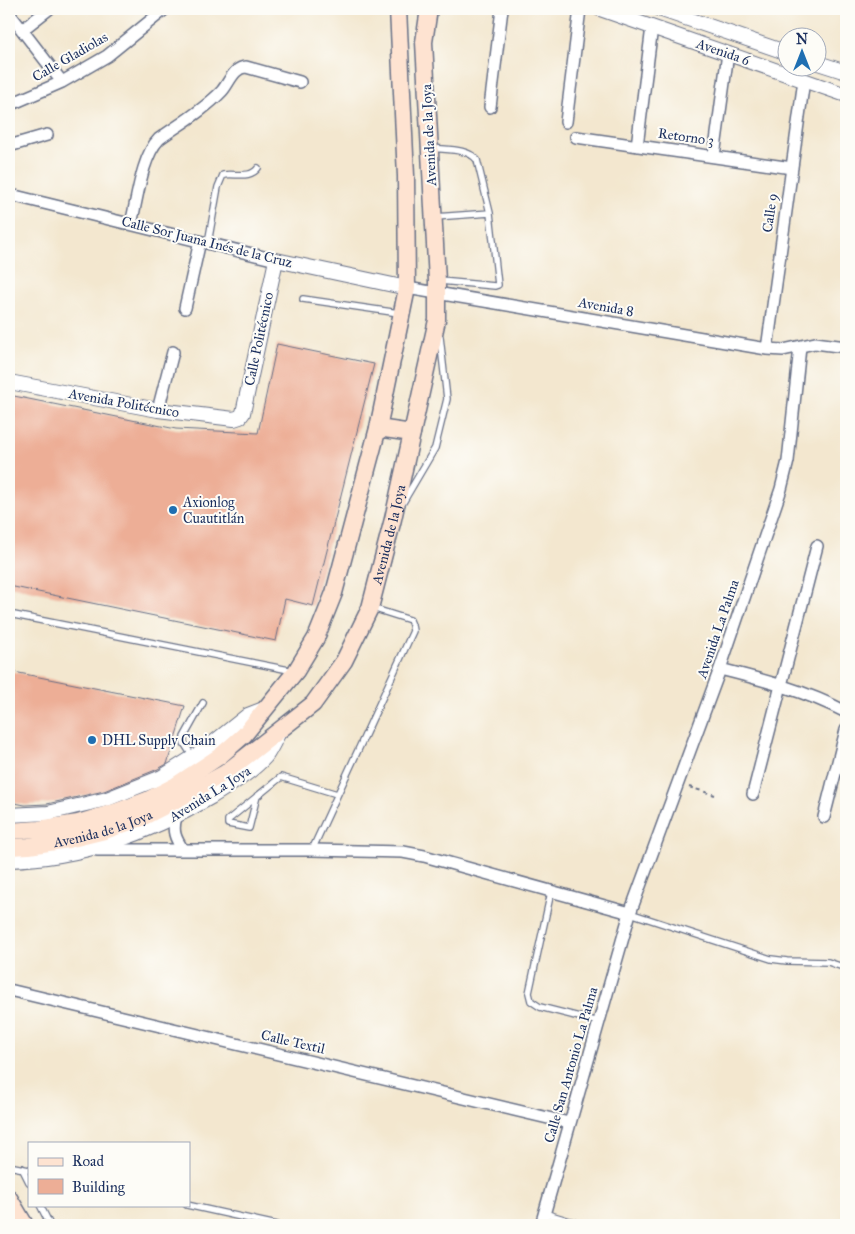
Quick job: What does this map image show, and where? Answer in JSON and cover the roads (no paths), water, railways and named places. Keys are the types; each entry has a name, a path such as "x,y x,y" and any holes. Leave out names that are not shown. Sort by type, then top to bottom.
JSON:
{"main road":[{"name":"Avenida de la Joya","path":"9,831 78,823 147,800 176,785 220,756 244,735 296,671 316,638 334,593 378,428 406,288 406,176 398,9"},
{"name":"Avenida de la Joya","path":"9,846 29,846 68,840 105,831 149,814 225,773 313,704 344,661 370,608 394,519 438,320 424,42 429,9"},
{"path":"378,428 412,433"},
{"path":"9,1198 25,1225"}],"street":[{"path":"22,30 49,9"},
{"name":"Calle Gladiolas","path":"9,105 62,82 107,56 165,9"},
{"path":"490,107 502,9"},
{"path":"566,122 580,9"},
{"name":"Avenida 6","path":"600,9 846,94"},
{"name":"Avenida 6","path":"659,9 778,50"},
{"path":"9,13 62,82"},
{"path":"637,146 652,27"},
{"path":"714,156 728,53"},
{"path":"828,66 846,72"},
{"path":"131,224 147,157 152,146 212,100 241,67 300,82"},
{"name":"Calle 9","path":"767,349 804,80"},
{"path":"9,146 47,135"},
{"name":"Retorno 3","path":"576,137 792,168"},
{"name":"Calle Sor Juana Inés de la Cruz","path":"9,196 276,260 406,288"},
{"path":"185,308 204,242"},
{"name":"Calle Politécnico","path":"240,418 244,413 276,260"},
{"name":"Avenida 8","path":"406,288 437,287 463,298 767,349 784,350 800,347"},
{"path":"800,347 815,344 846,347"},
{"name":"Avenida La Palma","path":"630,913 679,784 782,489 788,461 800,347"},
{"path":"158,410 173,352"},
{"name":"Avenida Politécnico","path":"9,382 158,410 234,419 240,418"},
{"path":"753,794 818,546"},
{"path":"720,668 781,685 822,700 846,712"},
{"path":"9,815 48,813 107,800 162,777 193,757 242,719 267,708"},
{"path":"824,817 846,730"},
{"name":"Avenida La Joya","path":"9,860 32,860 89,850 141,833 176,817 251,771 267,754 279,732"},
{"path":"176,817 173,827 174,835 183,850"},
{"path":"89,850 403,852 424,856 630,913"},
{"name":"Calle San Antonio La Palma","path":"541,1225 630,913"},
{"name":"Calle Textil","path":"9,990 569,1123"}],"lane":[{"path":"430,148 467,153 477,160 490,213 498,285 463,283 437,287"},
{"path":"204,242 218,187 223,175 233,173 249,175 258,168"},
{"path":"433,218 490,213"},
{"path":"463,283 463,298"},
{"path":"302,299 401,314"},
{"path":"394,519 435,448 447,398 438,320"},
{"path":"312,850 413,631 410,620 370,608"},
{"path":"9,614 296,671"},
{"path":"193,757 184,743 184,737 204,704"},
{"path":"256,796 249,828 228,824 228,820 256,796 281,776 338,794"},
{"path":"551,892 529,993 532,1001 540,1006 599,1022"},
{"path":"630,913 771,959 828,962 846,968"},
{"path":"9,1166 25,1169"},
{"path":"40,1206 50,1225"},
{"path":"190,1206 277,1225"},
{"path":"544,1213 582,1225"}],"place":[{"name":"Axionlog Cuautitlán","path":"173,510"},
{"name":"DHL Supply Chain","path":"92,740"}]}
